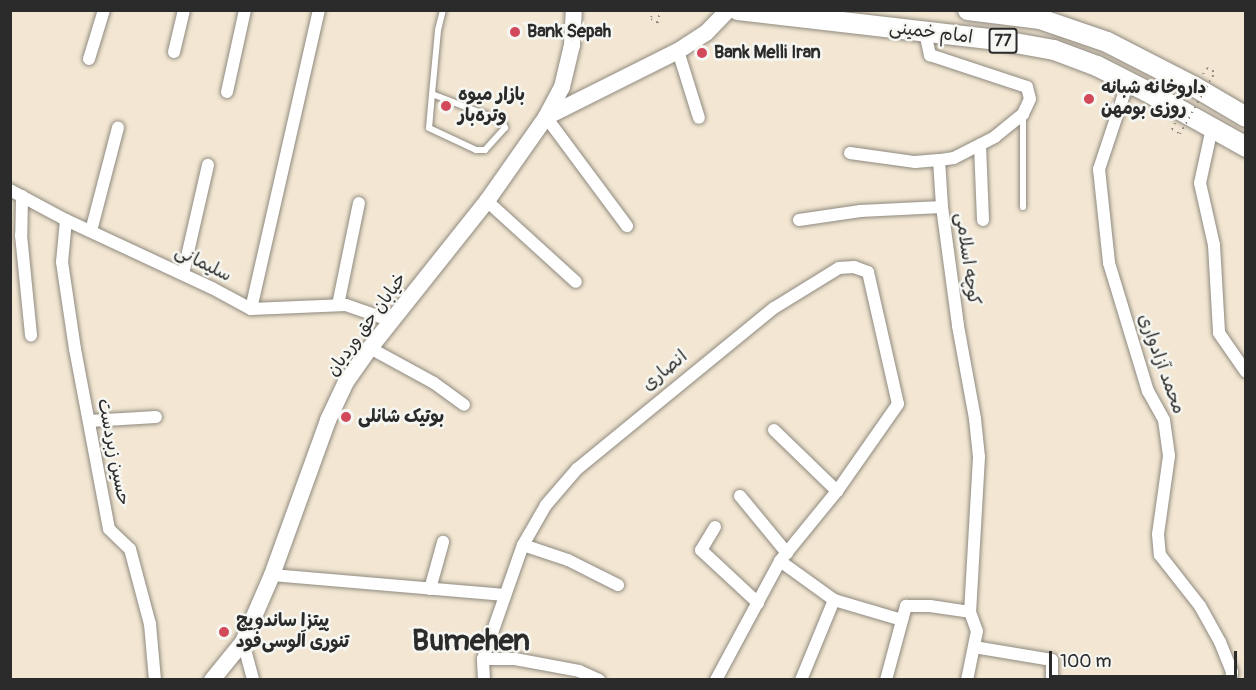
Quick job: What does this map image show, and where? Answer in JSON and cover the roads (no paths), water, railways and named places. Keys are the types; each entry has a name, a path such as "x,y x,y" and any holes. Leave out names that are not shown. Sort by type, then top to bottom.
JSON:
{"highway":[{"name":"امام خمینی","path":"738,10 1054,50 1097,66 1245,147"},
{"name":"امام خمینی","path":"968,10 1042,15 1107,42 1195,87 1245,117"}],"main road":[{"name":"خیابان حق وردیان","path":"212,680 243,642 272,574 328,420 346,382 370,348 487,201 546,117 562,87 572,45 574,10"},
{"path":"546,117 678,51 706,33 728,10"}],"street":[{"path":"89,59 104,10"},
{"path":"174,52 184,10"},
{"path":"227,92 245,10"},
{"path":"251,309 319,10"},
{"path":"850,153 915,162 954,158 995,137 1023,114 1030,99 1027,87 930,55 925,32"},
{"path":"678,51 699,118"},
{"name":"محمد آزادواری","path":"1128,82 1099,169 1109,263 1148,391 1164,420 1169,456 1158,534 1160,555 1200,606 1220,642 1232,672 1231,680"},
{"path":"546,117 627,226"},
{"path":"91,231 118,128"},
{"path":"1212,128 1200,183 1214,245 1219,333 1245,372"},
{"path":"980,145 983,220"},
{"name":"کوچه اسلامی","path":"939,160 942,207 979,457 970,612 977,631 967,680"},
{"path":"183,274 208,165"},
{"path":"16,193 31,336"},
{"name":"سلیمانی","path":"16,193 66,220 183,274 251,309 346,305 392,321"},
{"path":"487,201 576,282"},
{"path":"338,305 359,203"},
{"path":"800,220 860,211 942,207"},
{"name":"حسین زبردست","path":"66,220 62,262 75,350 109,529 130,549 150,624 155,680"},
{"name":"انصاری","path":"484,680 483,658 523,545 546,505 577,469 614,436 774,308 839,268 854,267 867,272 898,404 837,490"},
{"path":"370,348 434,383 464,405"},
{"path":"89,422 156,417"},
{"path":"716,680 784,557 837,490 774,430"},
{"path":"740,496 784,557 834,600 902,620"},
{"path":"715,528 701,550 758,603"},
{"path":"430,589 443,542"},
{"path":"523,545 568,560 618,585"},
{"path":"272,574 504,595"},
{"path":"801,680 834,600"},
{"path":"886,680 906,606 930,606 970,612"},
{"path":"243,642 253,680"},
{"path":"974,647 1052,660 1052,680"},
{"path":"483,658 515,659 579,671 599,680"}],"lane":[{"path":"432,94 502,122 505,128 485,150 476,150 429,128 432,94 438,30 443,10"},
{"path":"1023,114 1023,207"}],"place":[{"name":"Bank Sepah","path":"515,32"},
{"name":"Bank Melli Iran","path":"702,53"},
{"name":"داروخانه شبانه روزی بومهن","path":"1089,99"},
{"name":"بازار میوه وتره‌بار","path":"446,106"},
{"name":"بوتیک شانلی","path":"346,417"},
{"name":"پیتزا ساندویچ تنوری اَلوسی‌‌فود","path":"224,632"}],"district":[{"name":"Bumehen","path":"471,641"}]}
